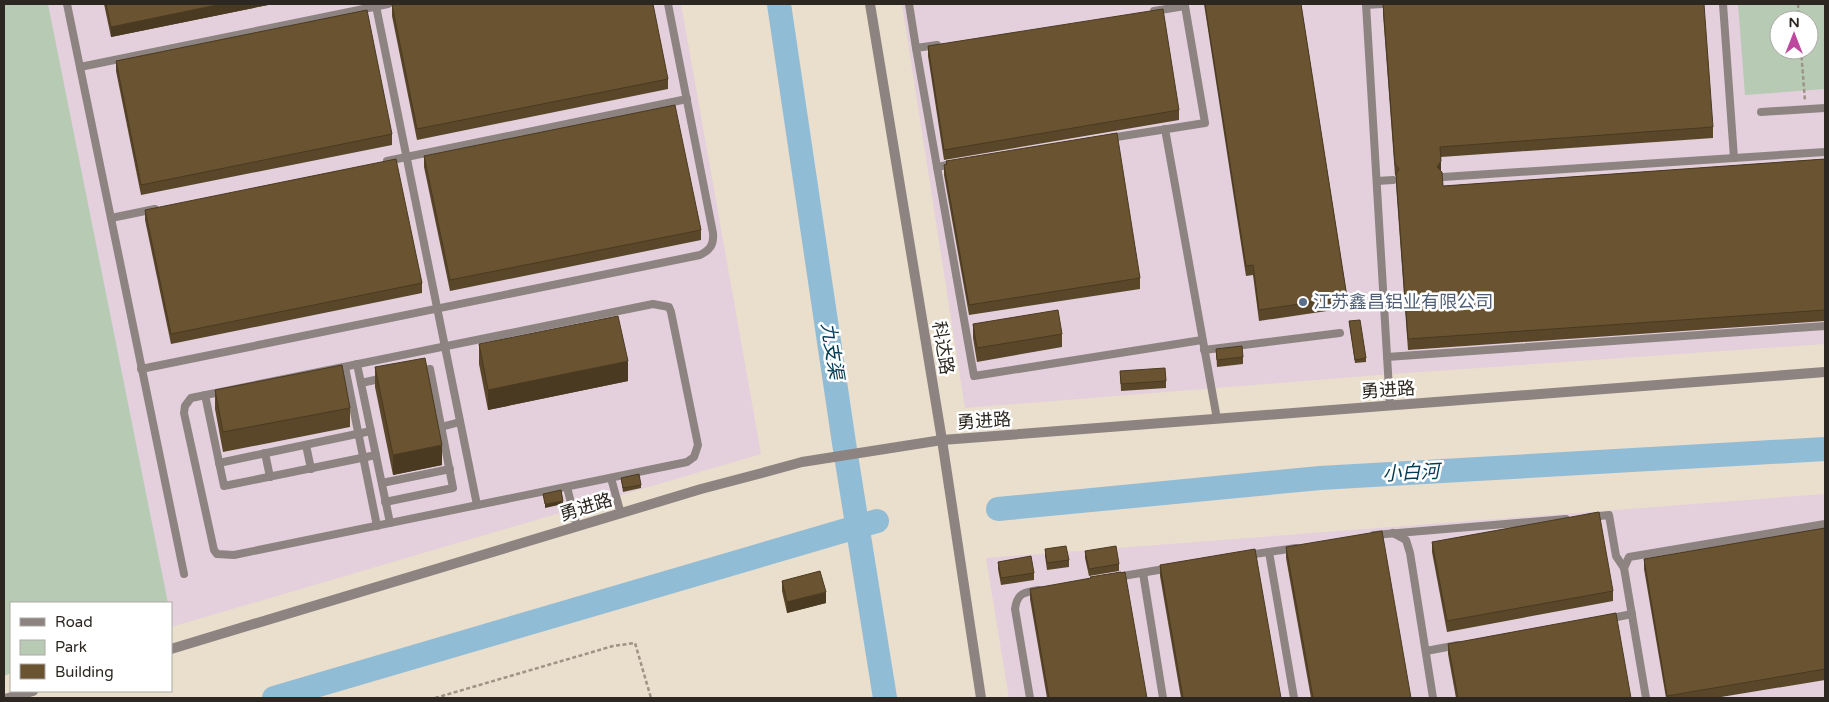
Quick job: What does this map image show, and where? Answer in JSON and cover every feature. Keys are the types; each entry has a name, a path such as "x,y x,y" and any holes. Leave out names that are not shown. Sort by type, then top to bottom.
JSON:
{"street":[{"name":"科达路","path":"870,4 942,440 981,698"},
{"name":"勇进路","path":"172,649 620,514 802,462 942,440 1825,372"},
{"path":"8,698 29,692"}],"lane":[{"path":"67,4 184,574"},
{"path":"80,67 388,4"},
{"path":"141,369 700,255 708,251 714,243 713,233 668,4"},
{"path":"909,4 974,376 1202,340"},
{"path":"1382,4 1366,4 1390,406"},
{"path":"1723,4 1734,158"},
{"path":"376,6 477,506"},
{"path":"1098,140 1205,123 1185,6 1147,12"},
{"path":"916,48 945,44"},
{"path":"378,163 687,99"},
{"path":"1761,112 1825,108"},
{"path":"1165,129 1217,419"},
{"path":"1443,177 1825,152"},
{"path":"937,167 965,162"},
{"path":"1376,182 1393,180"},
{"path":"110,218 168,206"},
{"path":"653,304 668,306 671,312 698,439 697,452 687,462 234,555 217,554 212,543 184,413 185,406 191,398 358,364 653,304"},
{"path":"1387,357 1825,326"},
{"path":"1204,350 1340,333"},
{"path":"358,364 390,523"},
{"path":"345,367 377,526"},
{"path":"385,502 453,488 430,369 410,373"},
{"path":"361,383 390,377"},
{"path":"205,395 224,486 376,455"},
{"path":"441,426 460,422"},
{"path":"219,463 371,431"},
{"path":"306,445 311,469"},
{"path":"265,453 270,477"},
{"path":"382,483 450,469"},
{"path":"611,478 620,514"},
{"path":"567,487 577,527"},
{"path":"1580,518 1609,515 1616,556 1624,568 1646,698"},
{"path":"1364,536 1570,518"},
{"path":"1624,568 1629,557 1825,524"},
{"path":"1393,533 1406,540 1410,553 1433,698"},
{"path":"1240,557 1307,546"},
{"path":"1269,552 1294,698"},
{"path":"1104,579 1182,566"},
{"path":"1142,573 1163,698"},
{"path":"1030,698 1015,610 1016,601 1019,596 1027,592 1046,588"},
{"path":"1603,619 1632,614"},
{"path":"1426,651 1465,644"}],"path":[{"path":"1803,60 1806,110"},
{"path":"435,698 613,646 635,643 651,698"}],"shaded area":[{"path":"4,4 681,4 761,454 172,627 172,602 10,602 10,673 4,676"},
{"path":"902,4 1825,4 1825,344 1378,375 965,408"},
{"path":"1825,494 1825,698 1009,698 986,558"}],"green space":[{"path":"4,4 48,4 168,602 10,602 10,673 4,676"},
{"path":"1738,4 1825,4 1825,89 1745,95"}],"building":[{"path":"106,4 222,4 111,27"},
{"path":"653,4 668,79 417,129 392,5"},
{"path":"1205,4 1301,4 1347,297 1259,310 1253,265 1246,266"},
{"path":"1383,4 1704,4 1713,127 1440,147 1441,161 1437,167 1442,172 1443,186 1825,159 1825,310 1408,339 1396,174 1399,169 1395,164"},
{"path":"1163,9 1179,110 944,150 928,46"},
{"path":"367,10 392,134 141,185 116,61"},
{"path":"675,105 701,230 450,280 424,156"},
{"path":"1117,133 1140,278 969,305 944,165 947,164 946,161"},
{"path":"396,159 422,283 171,334 145,210"},
{"path":"1058,310 1062,334 977,348 973,324"},
{"path":"618,316 628,361 488,390 479,344"},
{"path":"1360,320 1366,358 1355,360 1349,321"},
{"path":"1242,346 1243,357 1217,360 1216,349"},
{"path":"425,358 442,445 393,455 375,367"},
{"path":"342,365 350,408 223,432 215,390"},
{"path":"1165,368 1166,381 1121,384 1120,371"},
{"path":"639,474 641,485 623,488 621,478"},
{"path":"561,490 563,501 545,504 543,494"},
{"path":"1599,512 1613,591 1447,621 1432,542"},
{"path":"1825,528 1825,669 1667,696 1644,559"},
{"path":"1382,531 1411,698 1313,698 1286,547"},
{"path":"1066,546 1069,560 1047,563 1045,549"},
{"path":"1116,546 1119,564 1089,569 1085,551"},
{"path":"1255,549 1281,698 1183,698 1160,565"},
{"path":"1031,556 1034,573 1001,578 998,562"},
{"path":"820,571 826,592 787,602 782,581"},
{"path":"1125,572 1147,698 1049,698 1030,589"},
{"path":"1616,613 1631,698 1458,698 1448,644"}],"waterway":[{"name":"九支渠","path":"779,4 844,443 885,698"},
{"name":"小白河","path":"998,509 1320,478 1825,449"},
{"path":"274,698 877,521"}],"place":[{"name":"江苏鑫昌铝业有限公司","path":"1303,302"}]}
